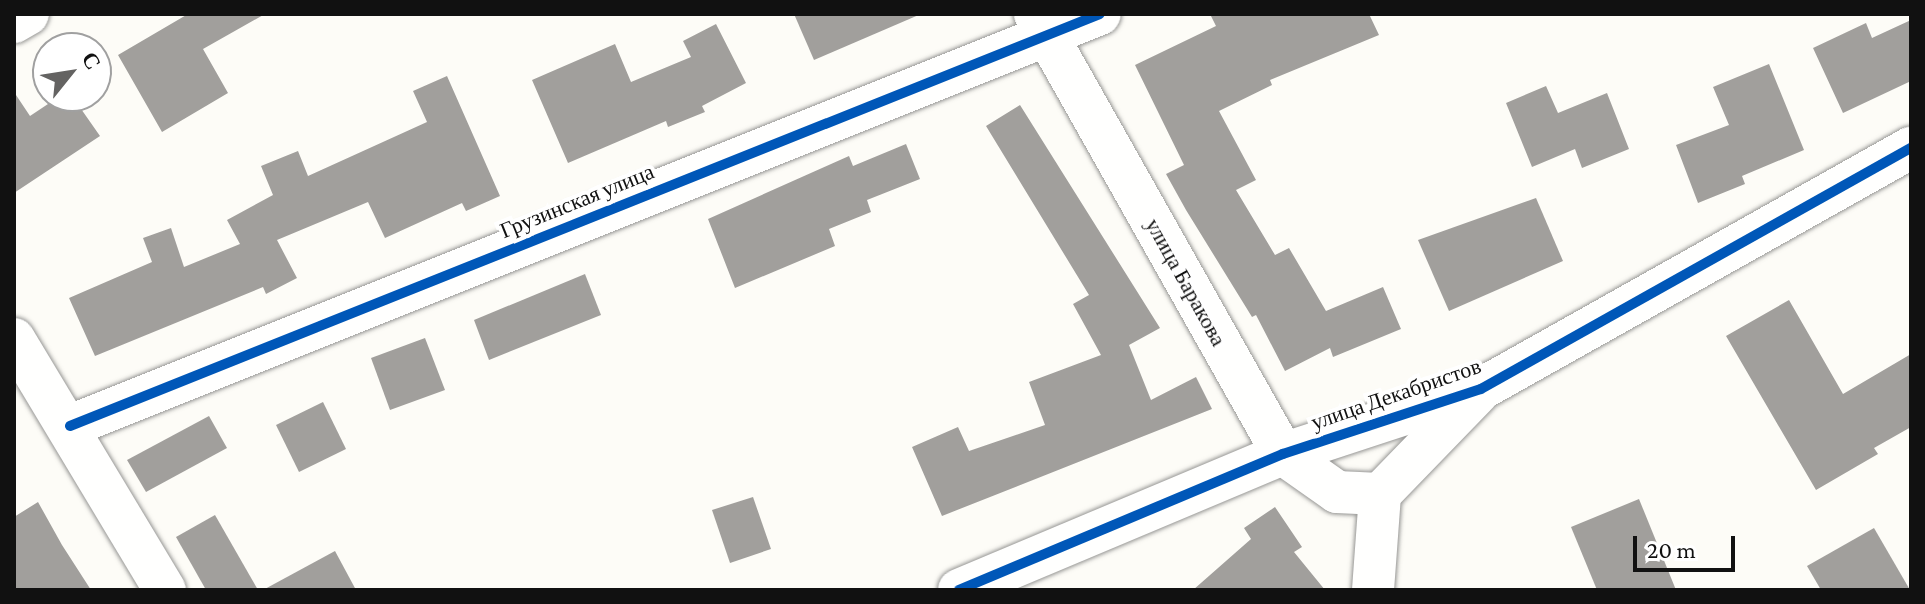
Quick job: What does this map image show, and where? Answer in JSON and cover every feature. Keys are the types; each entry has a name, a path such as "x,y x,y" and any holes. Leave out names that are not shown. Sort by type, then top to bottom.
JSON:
{"street":[{"path":"14,22 28,14"},
{"name":"Грузинская улица","path":"70,426 1041,24 1100,14"},
{"name":"улица Баракова","path":"1041,24 1283,454 1337,492 1380,494"},
{"name":"улица Декабристов","path":"959,590 1283,454 1481,389 1911,148"},
{"path":"14,339 70,426 165,590"},
{"path":"1373,590 1380,494 1481,389"}],"building":[{"path":"188,14 265,14 203,49 228,93 162,132 118,55"},
{"path":"794,14 921,14 814,60"},
{"path":"1210,14 1369,14 1379,35 1270,80 1272,85 1219,111 1256,180 1236,190 1275,255 1289,248 1326,311 1383,287 1401,329 1333,357 1330,348 1285,371 1256,315 1252,317 1186,210 1166,174 1184,165 1135,65 1216,26"},
{"path":"1911,20 1911,81 1843,113 1813,48 1866,23 1872,38"},
{"path":"716,24 746,83 702,106 705,112 668,127 666,121 568,163 532,80 615,44 631,82 691,57 683,41"},
{"path":"1769,64 1804,150 1742,176 1745,184 1698,203 1676,145 1729,125 1713,87"},
{"path":"447,76 500,196 466,211 462,203 385,238 368,202 277,240 297,278 266,294 263,287 95,356 69,298 152,262 143,238 171,228 184,267 240,244 227,220 273,195 261,166 298,151 308,176 427,122 413,91"},
{"path":"1546,86 1558,113 1607,93 1629,149 1582,168 1575,149 1532,167 1506,103"},
{"path":"14,92 30,116 36,112 83,112 100,136 14,193"},
{"path":"1020,105 1160,328 1129,345 1151,400 1196,377 1212,409 942,516 912,447 958,427 969,451 1045,425 1029,382 1101,355 1073,304 1089,295 986,126"},
{"path":"906,144 920,179 867,200 871,212 829,229 835,246 735,288 708,219 849,156 853,166"},
{"path":"1536,198 1563,261 1449,311 1418,240"},
{"path":"585,274 601,315 489,360 474,320"},
{"path":"1789,300 1843,394 1911,354 1911,427 1874,448 1878,454 1816,490 1726,336"},
{"path":"425,338 445,390 390,410 371,358"},
{"path":"323,402 346,449 299,472 276,425"},
{"path":"209,416 227,448 146,492 127,460"},
{"path":"753,497 771,549 730,563 712,510"},
{"path":"1639,499 1676,590 1597,590 1571,527"},
{"path":"38,502 91,590 14,590 14,517"},
{"path":"1275,507 1302,547 1294,552 1325,590 1193,590 1251,539 1244,528"},
{"path":"215,515 258,590 206,590 176,537"},
{"path":"1874,528 1910,590 1821,590 1807,566"},
{"path":"335,551 356,590 263,590"}],"cycle path":[{"path":"70,426 1100,14"},
{"path":"959,590 1283,454 1481,389 1911,148"}]}
